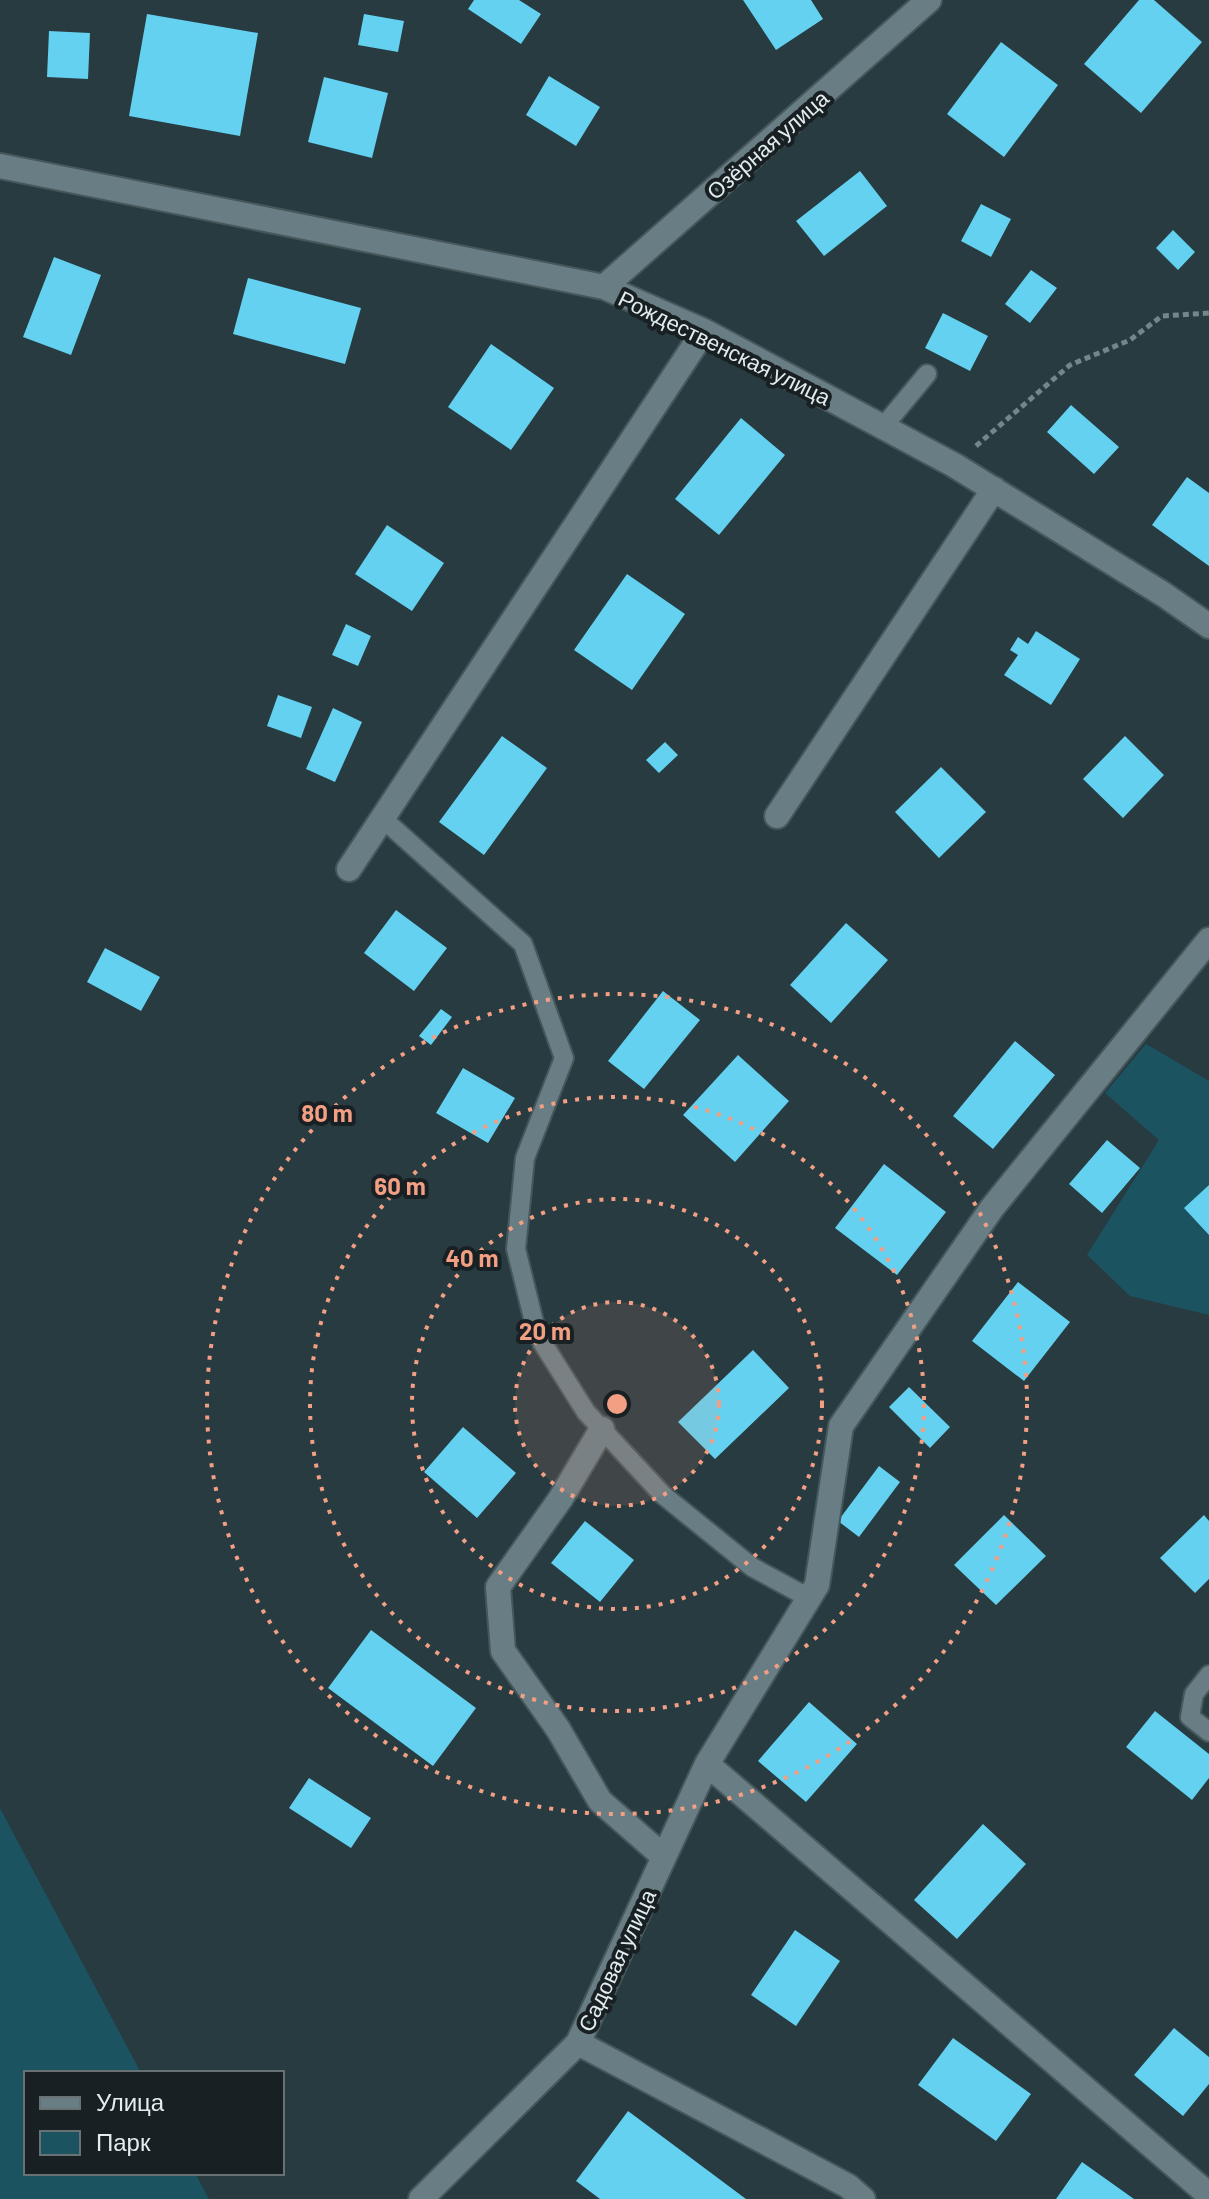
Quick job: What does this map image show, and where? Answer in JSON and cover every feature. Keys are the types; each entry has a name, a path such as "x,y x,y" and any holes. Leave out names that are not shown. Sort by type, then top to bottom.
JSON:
{"street":[{"name":"Озёрная улица","path":"604,287 929,0"},
{"name":"Рождественская улица","path":"0,166 604,287 704,331 954,465 1163,594 1209,626"},
{"path":"349,869 704,331"},
{"path":"777,816 994,489"},
{"name":"Садовая улица","path":"421,2199 578,2043 707,1764 817,1585 841,1426 992,1208 1209,940"},
{"path":"602,1429 561,1498 498,1587 503,1651 558,1729 600,1801 664,1857"},
{"path":"707,1764 1209,2195"},
{"path":"578,2043 848,2186 863,2199"}],"lane":[{"path":"883,427 927,374"},
{"path":"382,818 523,944 564,1058 525,1158 516,1249 537,1334 586,1412 663,1495 752,1567 809,1598"},
{"path":"1209,1675 1194,1694 1190,1717 1209,1732"}],"path":[{"path":"954,465 1070,365 1130,340 1162,316 1209,313"}],"green space":[{"path":"1146,1044 1209,1081 1209,1315 1130,1296 1087,1255 1159,1140 1105,1093"},
{"path":"0,1808 140,2071 24,2071 24,2175 196,2175 209,2199 0,2199"}],"building":[{"path":"474,0 519,0 541,14 521,44 468,9"},
{"path":"743,0 811,0 823,19 776,50"},
{"path":"1139,0 1154,0 1202,42 1141,113 1084,64"},
{"path":"147,14 258,33 240,136 129,116"},
{"path":"364,14 404,21 398,52 358,45"},
{"path":"49,31 90,33 88,79 47,77"},
{"path":"1001,42 1058,85 1004,157 947,114"},
{"path":"549,76 600,107 576,146 526,115"},
{"path":"324,77 388,93 372,158 308,142"},
{"path":"860,171 887,206 824,256 796,221"},
{"path":"981,204 1011,219 991,257 961,241"},
{"path":"1173,230 1195,252 1178,270 1156,248"},
{"path":"54,257 101,275 71,355 23,337"},
{"path":"1031,270 1057,288 1030,323 1005,304"},
{"path":"248,278 361,308 345,364 233,334"},
{"path":"943,313 988,336 970,371 925,348"},
{"path":"491,344 554,388 511,450 448,407"},
{"path":"1071,405 1119,447 1094,474 1047,432"},
{"path":"741,418 785,455 719,535 675,499"},
{"path":"1187,477 1209,493 1209,566 1152,525"},
{"path":"387,525 444,563 412,611 355,574"},
{"path":"627,574 685,614 632,690 574,650"},
{"path":"346,624 371,636 358,666 332,655"},
{"path":"1036,631 1080,659 1051,705 1004,675 1018,655 1010,650 1018,637 1028,644"},
{"path":"278,695 312,707 301,738 267,726"},
{"path":"333,708 362,722 335,782 306,769"},
{"path":"502,736 547,768 484,855 439,822"},
{"path":"1125,736 1164,775 1123,818 1083,779"},
{"path":"665,742 678,755 659,773 646,760"},
{"path":"941,767 986,812 939,858 895,812"},
{"path":"396,910 447,948 414,991 364,953"},
{"path":"846,923 888,960 831,1023 790,985"},
{"path":"105,948 160,977 141,1011 87,982"},
{"path":"663,991 700,1020 644,1089 608,1061"},
{"path":"441,1009 452,1017 431,1045 419,1036"},
{"path":"1015,1041 1055,1075 993,1149 953,1116"},
{"path":"738,1055 789,1101 735,1162 683,1115"},
{"path":"463,1068 515,1098 488,1143 436,1113"},
{"path":"1107,1140 1140,1168 1102,1213 1069,1184"},
{"path":"884,1164 946,1212 897,1275 835,1228"},
{"path":"1209,1185 1209,1235 1184,1208"},
{"path":"1018,1282 1070,1322 1024,1381 972,1341"},
{"path":"753,1350 789,1388 715,1459 678,1422"},
{"path":"909,1387 950,1427 930,1448 889,1407"},
{"path":"463,1427 516,1473 477,1518 424,1472"},
{"path":"879,1466 900,1482 859,1537 838,1521"},
{"path":"1004,1515 1046,1556 996,1605 954,1565"},
{"path":"1204,1515 1209,1521 1209,1579 1195,1593 1160,1558"},
{"path":"585,1521 634,1560 600,1602 551,1563"},
{"path":"371,1630 476,1708 433,1766 328,1688"},
{"path":"809,1702 857,1744 806,1802 758,1761"},
{"path":"1155,1711 1209,1754 1209,1778 1192,1800 1126,1747"},
{"path":"309,1778 371,1818 351,1848 289,1808"},
{"path":"983,1824 1026,1864 957,1939 914,1900"},
{"path":"795,1930 840,1961 796,2026 751,1995"},
{"path":"1174,2028 1209,2057 1209,2084 1183,2116 1134,2075"},
{"path":"953,2038 1031,2094 996,2141 918,2085"},
{"path":"628,2111 746,2199 600,2199 576,2181"},
{"path":"1082,2162 1134,2199 1056,2199"}]}
